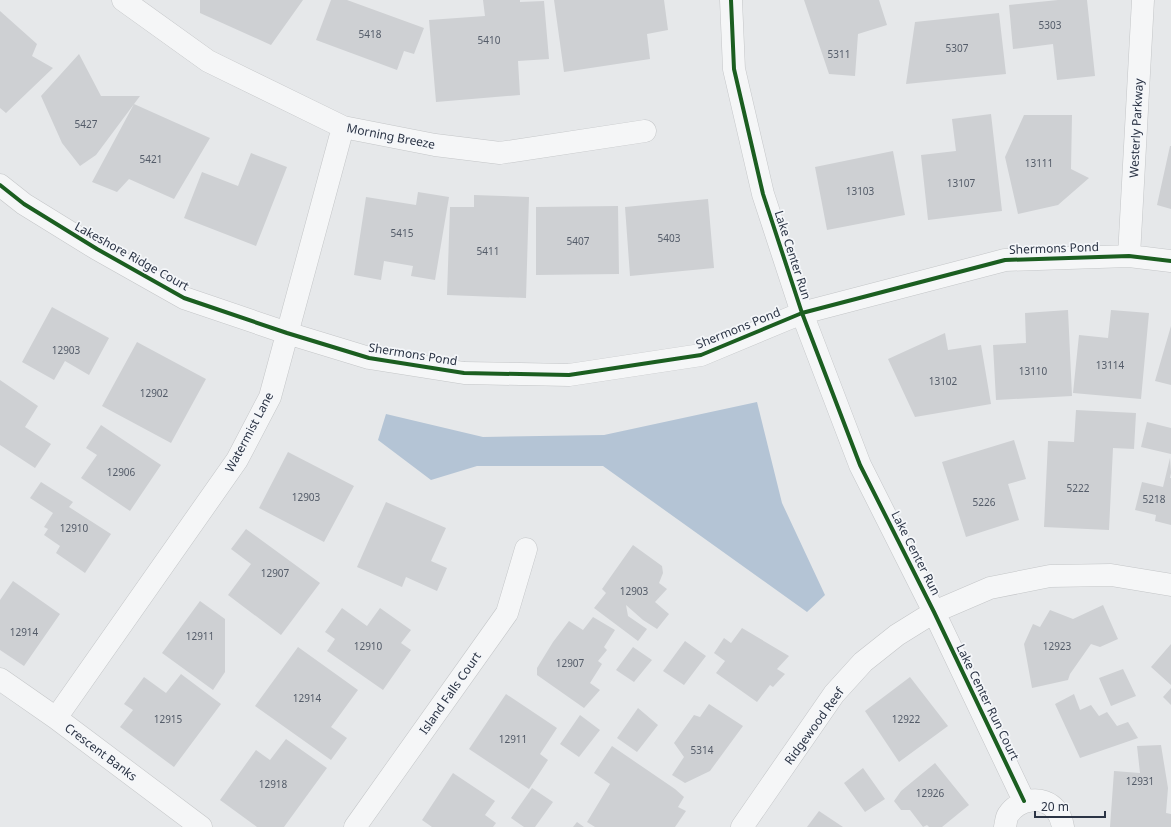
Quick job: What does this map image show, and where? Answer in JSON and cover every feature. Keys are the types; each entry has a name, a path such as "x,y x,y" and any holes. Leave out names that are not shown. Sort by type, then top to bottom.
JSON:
{"street":[{"name":"Morning Breeze","path":"123,0 208,61 343,127 435,145 500,153 645,132"},
{"name":"Lake Center Run","path":"732,0 734,69 763,194 802,313 860,465 934,612"},
{"name":"Westerly Parkway","path":"1129,256 1143,0"},
{"name":"Watermist Lane","path":"56,718 237,460 270,396 343,127"},
{"name":"Lakeshore Ridge Court","path":"0,185 24,204 84,241 184,298 287,333"},
{"name":"Shermons Pond","path":"287,333 369,358 398,363 464,373 569,376 701,355 802,313 1004,260 1129,256 1171,261"},
{"name":"Island Falls Court","path":"355,827 507,613 526,549"},
{"name":"Ridgewood Reef","path":"742,827 834,694 863,662 897,635 934,612 990,588 1050,576 1111,575 1171,585"},
{"name":"Lake Center Run Court","path":"934,612 1024,801"},
{"name":"Crescent Banks","path":"0,679 56,718 201,827"},
{"path":"1005,827 1007,816 1014,807 1024,801 1036,800 1047,802 1056,809 1062,819 1063,827"}],"water":[{"path":"757,402 782,503 825,595 807,612 603,466 477,466 431,480 378,440 386,414 483,437 604,435"}],"building":[{"path":"200,0 303,0 271,45 200,13"},
{"path":"331,0 347,0 424,28 414,54 404,51 397,70 316,40"},
{"path":"483,0 520,0 520,2 544,1 549,59 518,61 520,95 436,102 429,20 485,16"},
{"path":"554,0 664,0 668,30 647,34 650,59 564,72"},
{"path":"804,0 879,0 887,25 858,34 855,76 829,74"},
{"path":"1058,0 1087,0 1095,76 1057,80 1053,44 1013,49 1009,5"},
{"path":"0,11 37,44 32,56 53,68 6,113 0,108"},
{"path":"999,13 1006,74 906,84 915,22"},
{"path":"79,54 101,96 140,96 96,155 80,166 62,143 41,96"},
{"path":"134,104 210,138 174,199 129,179 117,192 92,182"},
{"path":"991,114 1002,211 928,220 921,155 956,151 952,119"},
{"path":"1024,115 1072,115 1071,169 1089,178 1058,205 1018,214 1005,157"},
{"path":"1171,146 1171,209 1157,205"},
{"path":"893,151 905,215 827,230 815,167"},
{"path":"251,153 287,167 256,246 184,218 202,172 238,186"},
{"path":"418,192 449,197 435,280 411,276 413,266 384,261 381,280 354,275 366,197 416,205"},
{"path":"474,195 529,197 526,298 447,295 450,207 474,207"},
{"path":"708,199 714,268 630,276 625,207"},
{"path":"618,206 619,274 536,275 536,207"},
{"path":"52,307 109,338 89,375 65,361 54,380 22,362"},
{"path":"1068,310 1072,396 996,400 993,345 1026,343 1025,313"},
{"path":"1111,310 1149,313 1141,399 1073,393 1079,335 1108,338"},
{"path":"1171,326 1171,385 1155,381"},
{"path":"945,333 948,350 981,345 991,404 915,417 888,359"},
{"path":"137,342 206,379 171,443 102,406"},
{"path":"0,380 38,406 25,427 51,444 35,468 0,445"},
{"path":"1076,410 1136,413 1134,449 1113,448 1109,530 1044,527 1048,441 1074,442"},
{"path":"1147,422 1171,428 1171,454 1141,447"},
{"path":"101,425 161,465 130,511 81,478 97,455 86,448"},
{"path":"1014,440 1026,479 1008,484 1019,520 966,537 942,462"},
{"path":"288,452 354,486 324,542 259,508"},
{"path":"1170,458 1171,525 1155,521 1156,515 1135,510 1142,482 1163,487"},
{"path":"41,482 73,502 69,507 111,534 85,573 56,553 60,546 44,535 48,529 44,527 53,513 30,498"},
{"path":"386,502 446,528 431,561 447,568 437,591 406,577 402,587 357,567"},
{"path":"246,529 320,583 281,635 228,595 251,564 231,549"},
{"path":"633,545 662,566 663,573 659,583 667,589 655,602 669,614 657,629 643,620 626,605 628,616 647,629 638,641 594,608 606,593 602,589"},
{"path":"13,581 60,614 24,666 0,650 0,600"},
{"path":"200,601 225,619 225,672 213,690 162,653"},
{"path":"1103,605 1118,639 1100,647 1091,644 1070,674 1068,680 1032,688 1024,644 1033,624 1040,627 1050,610 1073,619"},
{"path":"342,608 367,626 380,608 411,630 401,643 411,650 383,690 327,651 335,639 325,632"},
{"path":"593,617 615,630 604,647 607,650 598,661 602,664 590,683 600,690 584,708 537,675 537,668 553,642 569,621 583,630"},
{"path":"742,628 789,656 777,669 785,674 773,687 770,685 757,702 716,673 725,661 714,653 724,638 731,643"},
{"path":"685,641 706,656 684,685 663,671"},
{"path":"1171,644 1171,685 1151,667"},
{"path":"298,647 358,690 331,727 347,738 331,760 255,706"},
{"path":"633,647 652,660 634,682 616,670"},
{"path":"1123,669 1136,696 1111,706 1099,678"},
{"path":"181,674 221,704 174,767 120,727 133,710 124,704 144,677 166,693"},
{"path":"910,677 948,726 899,762 865,711"},
{"path":"1171,688 1171,705 1163,697"},
{"path":"506,694 557,728 540,754 548,760 529,789 469,749"},
{"path":"1074,694 1080,710 1091,705 1099,716 1107,712 1117,726 1128,722 1138,738 1080,758 1055,704"},
{"path":"709,704 743,726 710,771 685,783 672,775 684,757 674,743 694,715 700,717"},
{"path":"638,708 658,725 637,752 617,738"},
{"path":"580,715 600,730 579,757 560,744"},
{"path":"286,739 327,768 284,827 257,827 220,800 256,750 270,760"},
{"path":"1161,745 1168,788 1166,813 1171,814 1171,827 1110,827 1114,771 1140,773 1137,746"},
{"path":"612,746 675,789 684,797 678,807 686,811 675,827 595,827 587,822 610,784 594,773"},
{"path":"935,763 969,805 942,827 929,827 927,825 923,827 910,810 901,810 894,801 901,791"},
{"path":"863,768 885,799 865,812 844,783"},
{"path":"453,773 495,801 485,815 496,823 493,827 432,827 422,820"},
{"path":"532,788 553,802 535,827 524,827 511,818"},
{"path":"819,811 843,827 807,827"},
{"path":"577,822 584,827 573,827"}],"cycle path":[{"path":"731,0 734,69 763,194 802,313 860,465 934,612 1024,801"},
{"path":"0,185 24,204 97,249 184,298 287,333 369,358 464,373 569,375 701,355 802,313 1005,260 1129,256 1171,261"}]}
